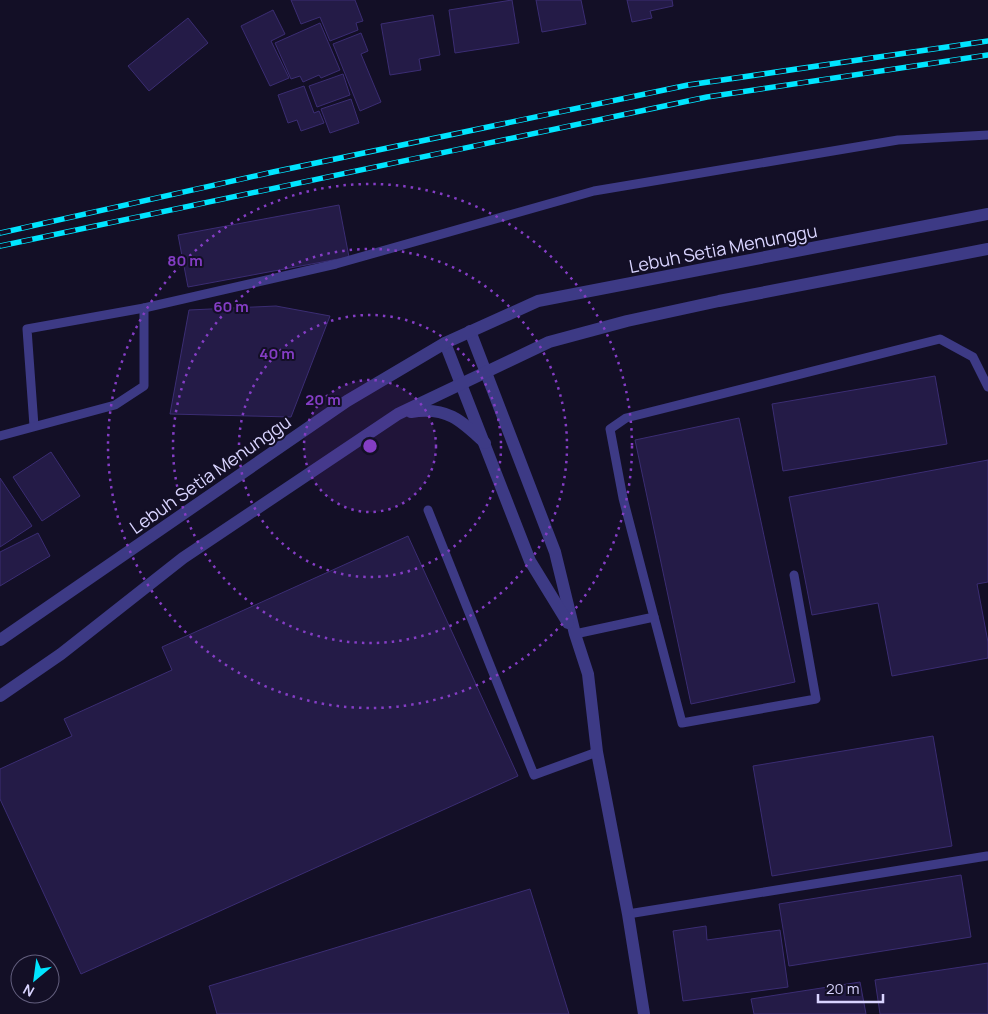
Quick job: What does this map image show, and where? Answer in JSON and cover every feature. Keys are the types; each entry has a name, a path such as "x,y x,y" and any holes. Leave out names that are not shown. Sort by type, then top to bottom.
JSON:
{"street":[{"name":"Lebuh Setia Menunggu","path":"0,640 347,401 445,343 538,301 988,214"},
{"path":"0,696 61,654 183,558 398,414 549,342 627,321 719,301 988,249"},
{"path":"470,331 555,552 575,634 588,674 597,752 628,914 644,1014"},
{"path":"445,343 530,561 575,634"},
{"path":"398,414 421,410 439,410 462,421 485,443"}],"lane":[{"path":"34,426 27,329 144,308 336,264 594,190 898,140 988,135"},
{"path":"0,436 115,406 144,386 144,308"},
{"path":"794,575 816,699 682,723 623,498 610,430 626,418 940,339 973,357 988,387"},
{"path":"428,510 534,775 597,752"},
{"path":"575,634 654,617"},
{"path":"628,914 987,856"}],"building":[{"path":"291,0 355,0 363,21 356,23 358,30 330,41 320,17 301,24"},
{"path":"512,0 519,43 455,53 449,10"},
{"path":"536,0 581,0 586,24 542,32"},
{"path":"627,0 672,0 673,6 650,11 652,18 632,22"},
{"path":"273,10 285,34 271,41 289,78 270,86 241,26"},
{"path":"433,15 440,55 419,59 421,70 390,75 381,24"},
{"path":"188,18 208,43 149,91 128,66"},
{"path":"320,23 340,70 321,78 319,75 303,82 300,76 291,79 275,43"},
{"path":"361,33 368,51 361,54 381,102 360,111 333,44"},
{"path":"343,74 350,95 317,107 309,86"},
{"path":"304,86 314,113 319,111 324,123 301,131 297,120 288,123 278,95"},
{"path":"351,99 359,123 330,133 321,109"},
{"path":"339,205 349,257 188,287 178,235"},
{"path":"276,306 330,316 291,417 170,414 189,310"},
{"path":"935,376 947,444 783,471 772,404"},
{"path":"739,418 795,682 691,704 635,440"},
{"path":"51,452 80,496 42,521 13,477"},
{"path":"988,460 988,582 977,584 988,642 988,658 892,676 878,603 812,615 789,497"},
{"path":"0,478 32,526 0,547"},
{"path":"38,533 50,556 0,586 0,552"},
{"path":"408,536 518,776 81,974 0,799 0,769 72,736 64,719 172,670 162,647"},
{"path":"933,736 952,846 772,876 753,766"},
{"path":"961,875 971,937 789,966 779,904"},
{"path":"530,889 569,1014 217,1014 209,986"},
{"path":"706,926 707,940 780,930 788,987 683,1001 673,931"},
{"path":"988,963 988,1014 880,1014 875,980"},
{"path":"860,982 866,1014 754,1014 751,999"}],"railway":[{"path":"0,233 273,172 688,85 988,41"},
{"path":"0,246 707,97 988,55"}]}
